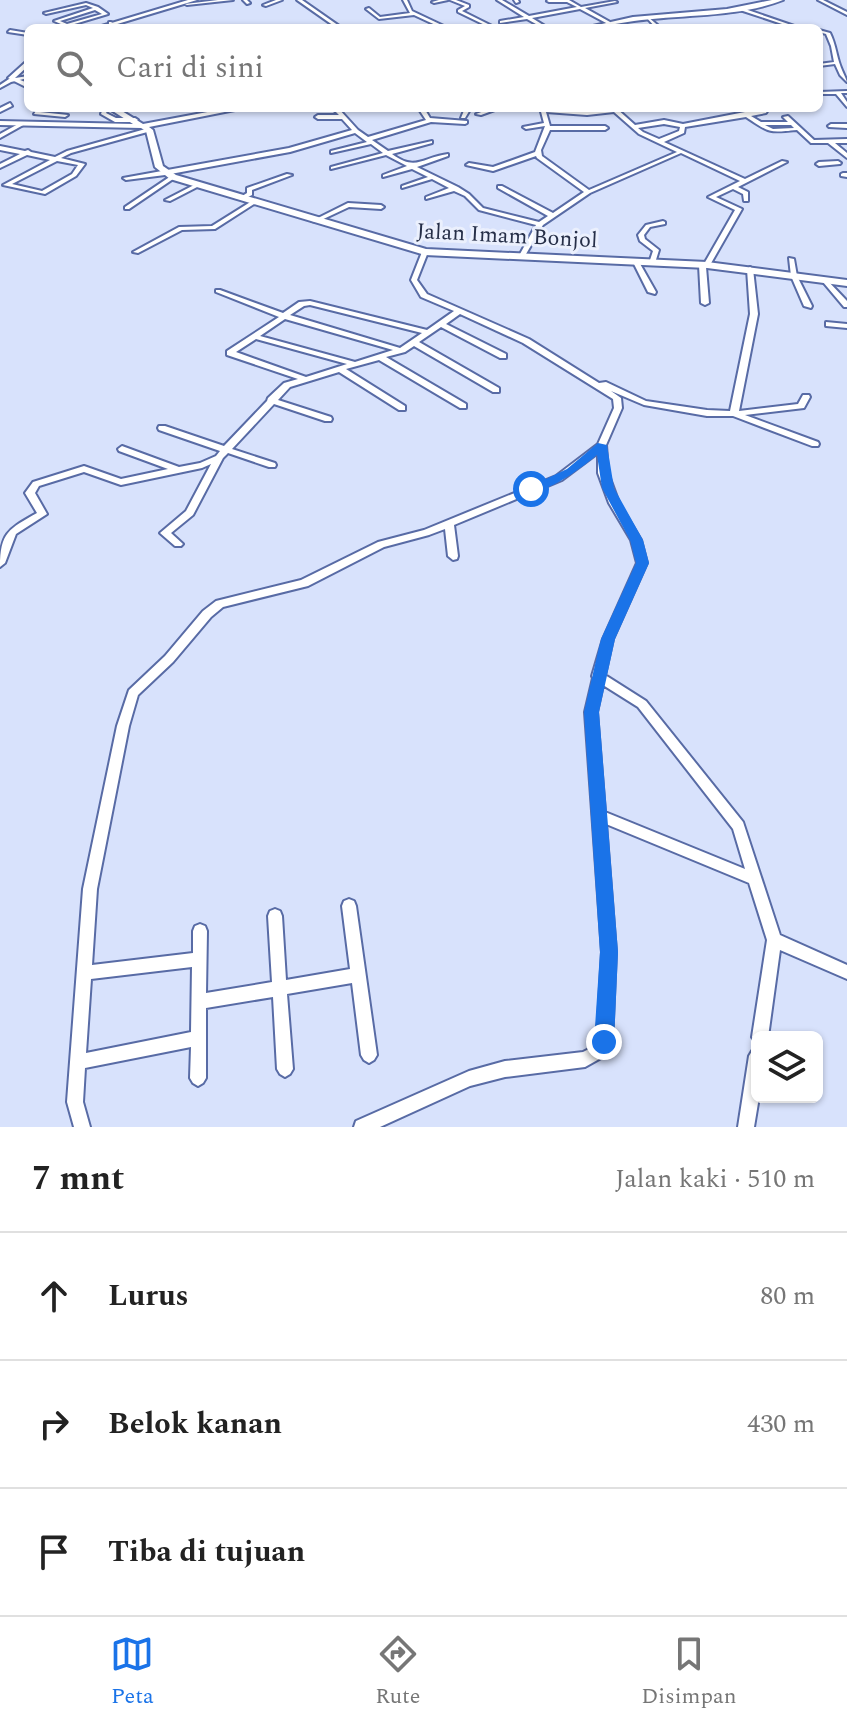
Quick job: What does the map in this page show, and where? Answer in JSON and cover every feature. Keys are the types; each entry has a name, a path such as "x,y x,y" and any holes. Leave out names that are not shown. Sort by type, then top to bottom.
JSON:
{"main road":[{"path":"605,24 741,9 780,0"},
{"path":"110,23 191,2"},
{"path":"24,64 17,68 11,79 24,84"},
{"path":"116,112 146,128 167,174"},
{"path":"0,123 146,128 221,112"},
{"name":"Jalan Imam Bonjol","path":"167,174 425,252 523,254 704,265 847,283"}],"street":[{"path":"191,2 231,0"},
{"path":"265,5 280,0"},
{"path":"301,1 311,0"},
{"path":"405,0 414,14"},
{"path":"434,2 446,0"},
{"path":"452,0 467,6 459,11 486,24"},
{"path":"499,0 538,24"},
{"path":"549,1 567,0 609,23"},
{"path":"592,0 600,4"},
{"path":"820,0 847,14"},
{"path":"212,1 220,11"},
{"path":"301,1 334,24"},
{"path":"501,22 610,1"},
{"path":"65,24 45,14 86,4 106,14 71,24"},
{"path":"56,21 96,9"},
{"path":"368,9 377,18 414,14 437,24"},
{"path":"741,9 786,24"},
{"path":"393,11 399,16"},
{"path":"523,16 531,12"},
{"path":"682,15 692,24"},
{"path":"647,18 654,24"},
{"path":"10,31 24,31"},
{"path":"823,32 828,33 833,42 834,63 847,81"},
{"path":"823,64 834,63"},
{"path":"17,68 24,68"},
{"path":"0,77 24,77"},
{"path":"0,87 11,79"},
{"path":"837,92 847,105"},
{"path":"823,93 847,92"},
{"path":"0,110 10,105"},
{"path":"37,112 65,115"},
{"path":"55,126 68,112"},
{"path":"339,112 356,131 387,153 456,188 486,212 540,224"},
{"path":"424,112 429,120"},
{"path":"333,152 429,120 464,120 467,112"},
{"path":"479,114 485,112"},
{"path":"538,153 547,126 545,112"},
{"path":"576,112 597,112"},
{"path":"618,112 634,127 678,153 745,181"},
{"path":"634,127 669,121 683,126 764,112"},
{"path":"745,114 770,130 797,129"},
{"path":"318,117 344,117"},
{"path":"786,117 813,142 847,141"},
{"path":"760,124 791,123"},
{"path":"0,136 22,124"},
{"path":"658,142 675,137 682,132 683,126"},
{"path":"831,126 847,126"},
{"path":"526,127 605,128"},
{"path":"3,185 58,158 146,128"},
{"path":"126,178 167,174 299,148 356,131"},
{"path":"333,168 430,142"},
{"path":"830,142 847,156"},
{"path":"0,148 82,164 74,175 43,193 3,185"},
{"path":"299,148 323,151"},
{"path":"0,166 28,152"},
{"path":"512,152 525,157"},
{"path":"469,165 491,169 538,153"},
{"path":"538,153 546,164 588,192"},
{"path":"523,254 540,224 552,215 588,192 625,178 635,168 678,153"},
{"path":"385,176 446,155"},
{"path":"819,164 836,161 846,174"},
{"path":"705,303 704,265 739,209 711,197 784,162"},
{"path":"127,208 167,174"},
{"path":"242,198 250,194 249,189 289,175"},
{"path":"404,187 434,177"},
{"path":"168,200 198,185"},
{"path":"732,186 746,193 746,200"},
{"path":"500,187 552,215"},
{"path":"428,198 456,188"},
{"path":"136,252 181,228 213,228 254,202"},
{"path":"462,206 474,202"},
{"path":"315,221 348,205 381,207"},
{"path":"652,263 656,250 642,240 641,235 648,226 663,223"},
{"path":"362,1127 469,1079 505,1069 585,1059 596,1053 604,1042 609,952 591,712 598,676 620,610 642,563 636,540 608,488 602,445 619,402 594,382 526,341 431,299 416,287 414,277 425,252"},
{"path":"791,259 794,276 808,306"},
{"path":"636,262 652,292"},
{"path":"734,414 754,314 750,269"},
{"path":"825,281 847,305"},
{"path":"218,291 284,316 402,350"},
{"path":"306,379 233,357 230,353 233,348 284,316 310,303 428,332"},
{"path":"178,544 165,533 190,513 222,453 287,385 402,350 460,311"},
{"path":"440,324 503,356"},
{"path":"829,324 847,326"},
{"path":"253,336 356,364"},
{"path":"413,342 496,390"},
{"path":"380,357 463,406"},
{"path":"340,369 402,408"},
{"path":"594,382 656,406 734,414 801,406 806,397"},
{"path":"271,400 328,419"},
{"path":"734,414 815,444"},
{"path":"162,428 222,453 272,465"},
{"path":"82,1127 75,1102 94,860 133,693 220,604 304,583 381,544 413,538 559,478 602,445"},
{"path":"122,449 181,471"},
{"path":"0,563 12,532 42,514 30,493 36,484 84,469 121,482 181,471 222,453"},
{"path":"449,523 453,556"},
{"path":"598,676 642,704 678,754 726,806 741,834 752,878 774,940 761,1031"},
{"path":"600,816 752,878"},
{"path":"349,906 369,1055"},
{"path":"275,916 285,1069"},
{"path":"198,1078 200,931"},
{"path":"774,940 847,972"},
{"path":"83,973 199,959"},
{"path":"199,1002 359,975"},
{"path":"77,1062 199,1038"},
{"path":"746,1127 751,1095"}],"route":[{"path":"531,489 571,471 602,445 603,473 608,488 641,553 641,572 608,639 591,712 609,952 604,1042"}]}
